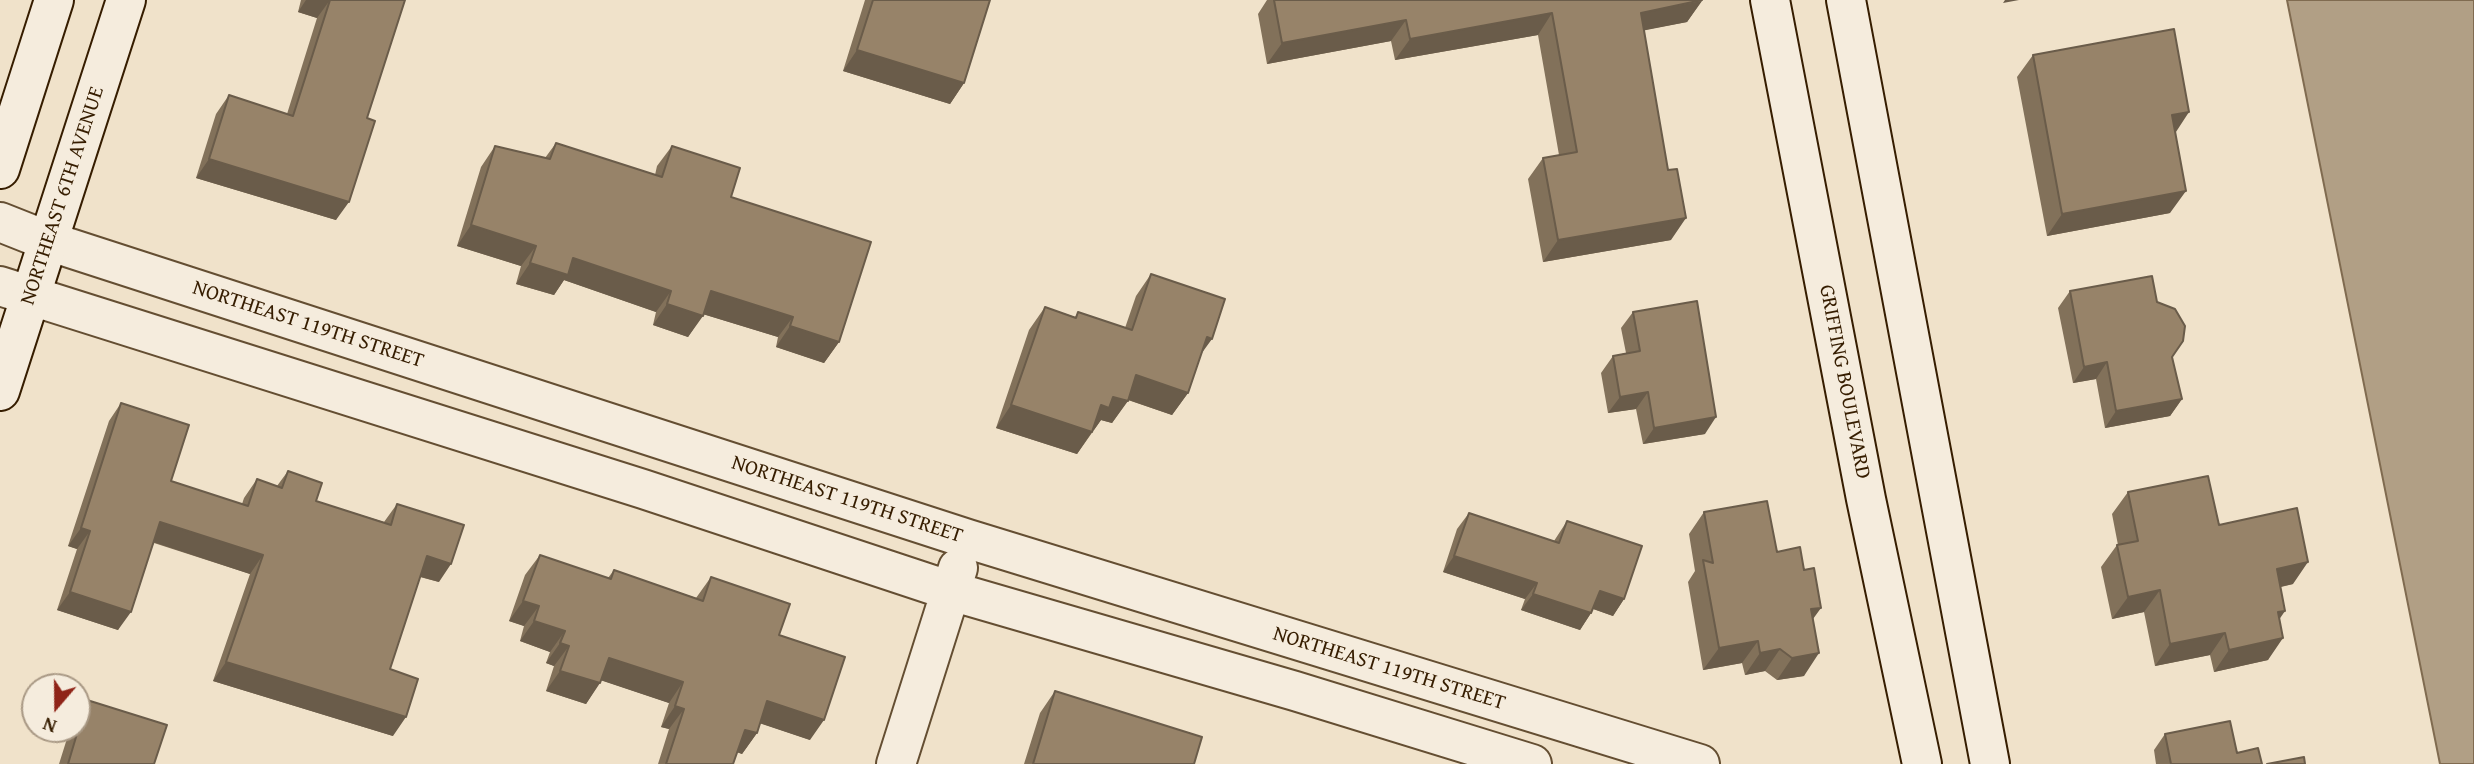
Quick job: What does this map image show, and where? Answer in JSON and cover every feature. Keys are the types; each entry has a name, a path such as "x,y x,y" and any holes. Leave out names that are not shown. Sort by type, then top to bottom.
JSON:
{"street":[{"path":"0,169 54,0"},
{"name":"NORTHEAST 6TH AVENUE","path":"0,391 16,291 48,241 126,0"},
{"name":"GRIFFING BOULEVARD","path":"1770,0 1867,499 1923,764"},
{"path":"1846,0 1990,764"},
{"name":"NORTHEAST 119TH STREET","path":"0,222 48,241 968,539 1700,764"},
{"path":"16,291 643,489 951,591 1532,764"},
{"path":"896,764 968,539"}],"shaded area":[{"path":"2287,0 2474,0 2474,764 2440,764"}],"building":[{"path":"330,0 405,0 367,118 375,121 349,202 209,159 229,95 293,116"},
{"path":"873,0 990,0 964,83 857,50"},
{"path":"1274,0 1702,0 1641,13 1668,170 1677,169 1686,218 1558,240 1543,158 1577,152 1552,13 1410,39 1406,20 1282,43"},
{"path":"2174,29 2189,112 2172,115 2186,191 2062,214 2033,55"},
{"path":"556,143 662,177 672,146 740,168 731,197 871,242 839,342 790,326 793,317 711,291 703,316 667,304 671,291 573,258 568,275 530,263 536,246 471,225 495,146 550,159"},
{"path":"1151,274 1225,299 1212,339 1207,337 1188,393 1136,375 1128,401 1113,397 1109,408 1101,405 1092,432 1011,405 1045,307 1076,318 1078,312 1132,330"},
{"path":"2152,276 2157,302 2175,309 2185,326 2183,341 2172,357 2182,399 2116,411 2107,362 2084,367 2070,291"},
{"path":"1697,301 1716,417 1654,428 1648,392 1620,397 1613,356 1640,351 1633,312"},
{"path":"121,403 189,425 171,481 248,506 257,479 282,488 288,471 322,483 316,501 391,525 397,504 464,525 451,564 427,556 390,669 418,679 406,717 226,662 263,555 160,522 131,612 70,592 90,531 81,528"},
{"path":"2208,476 2219,525 2297,508 2308,562 2277,569 2285,611 2278,612 2283,638 2229,650 2225,633 2170,644 2160,590 2128,597 2117,545 2138,541 2128,492"},
{"path":"1767,501 1777,552 1800,547 1804,570 1814,568 1821,608 1811,609 1819,653 1792,658 1780,649 1760,653 1758,641 1719,648 1703,560 1713,563 1704,512"},
{"path":"1469,513 1559,543 1567,521 1642,546 1624,599 1600,591 1591,613 1533,594 1537,583 1454,556"},
{"path":"540,555 611,579 614,570 703,601 711,577 790,604 779,635 845,657 824,720 767,701 757,733 745,730 733,764 666,764 684,709 675,706 683,682 609,658 600,683 560,671 569,646 560,643 565,631 534,621 539,606 523,601"},
{"path":"1055,691 1202,737 1194,764 1033,764"},
{"path":"91,701 167,725 154,764 68,764 74,743 91,743"},
{"path":"2230,721 2237,753 2258,748 2262,764 2171,764 2165,734"},
{"path":"2304,757 2305,764 2267,764"}]}
